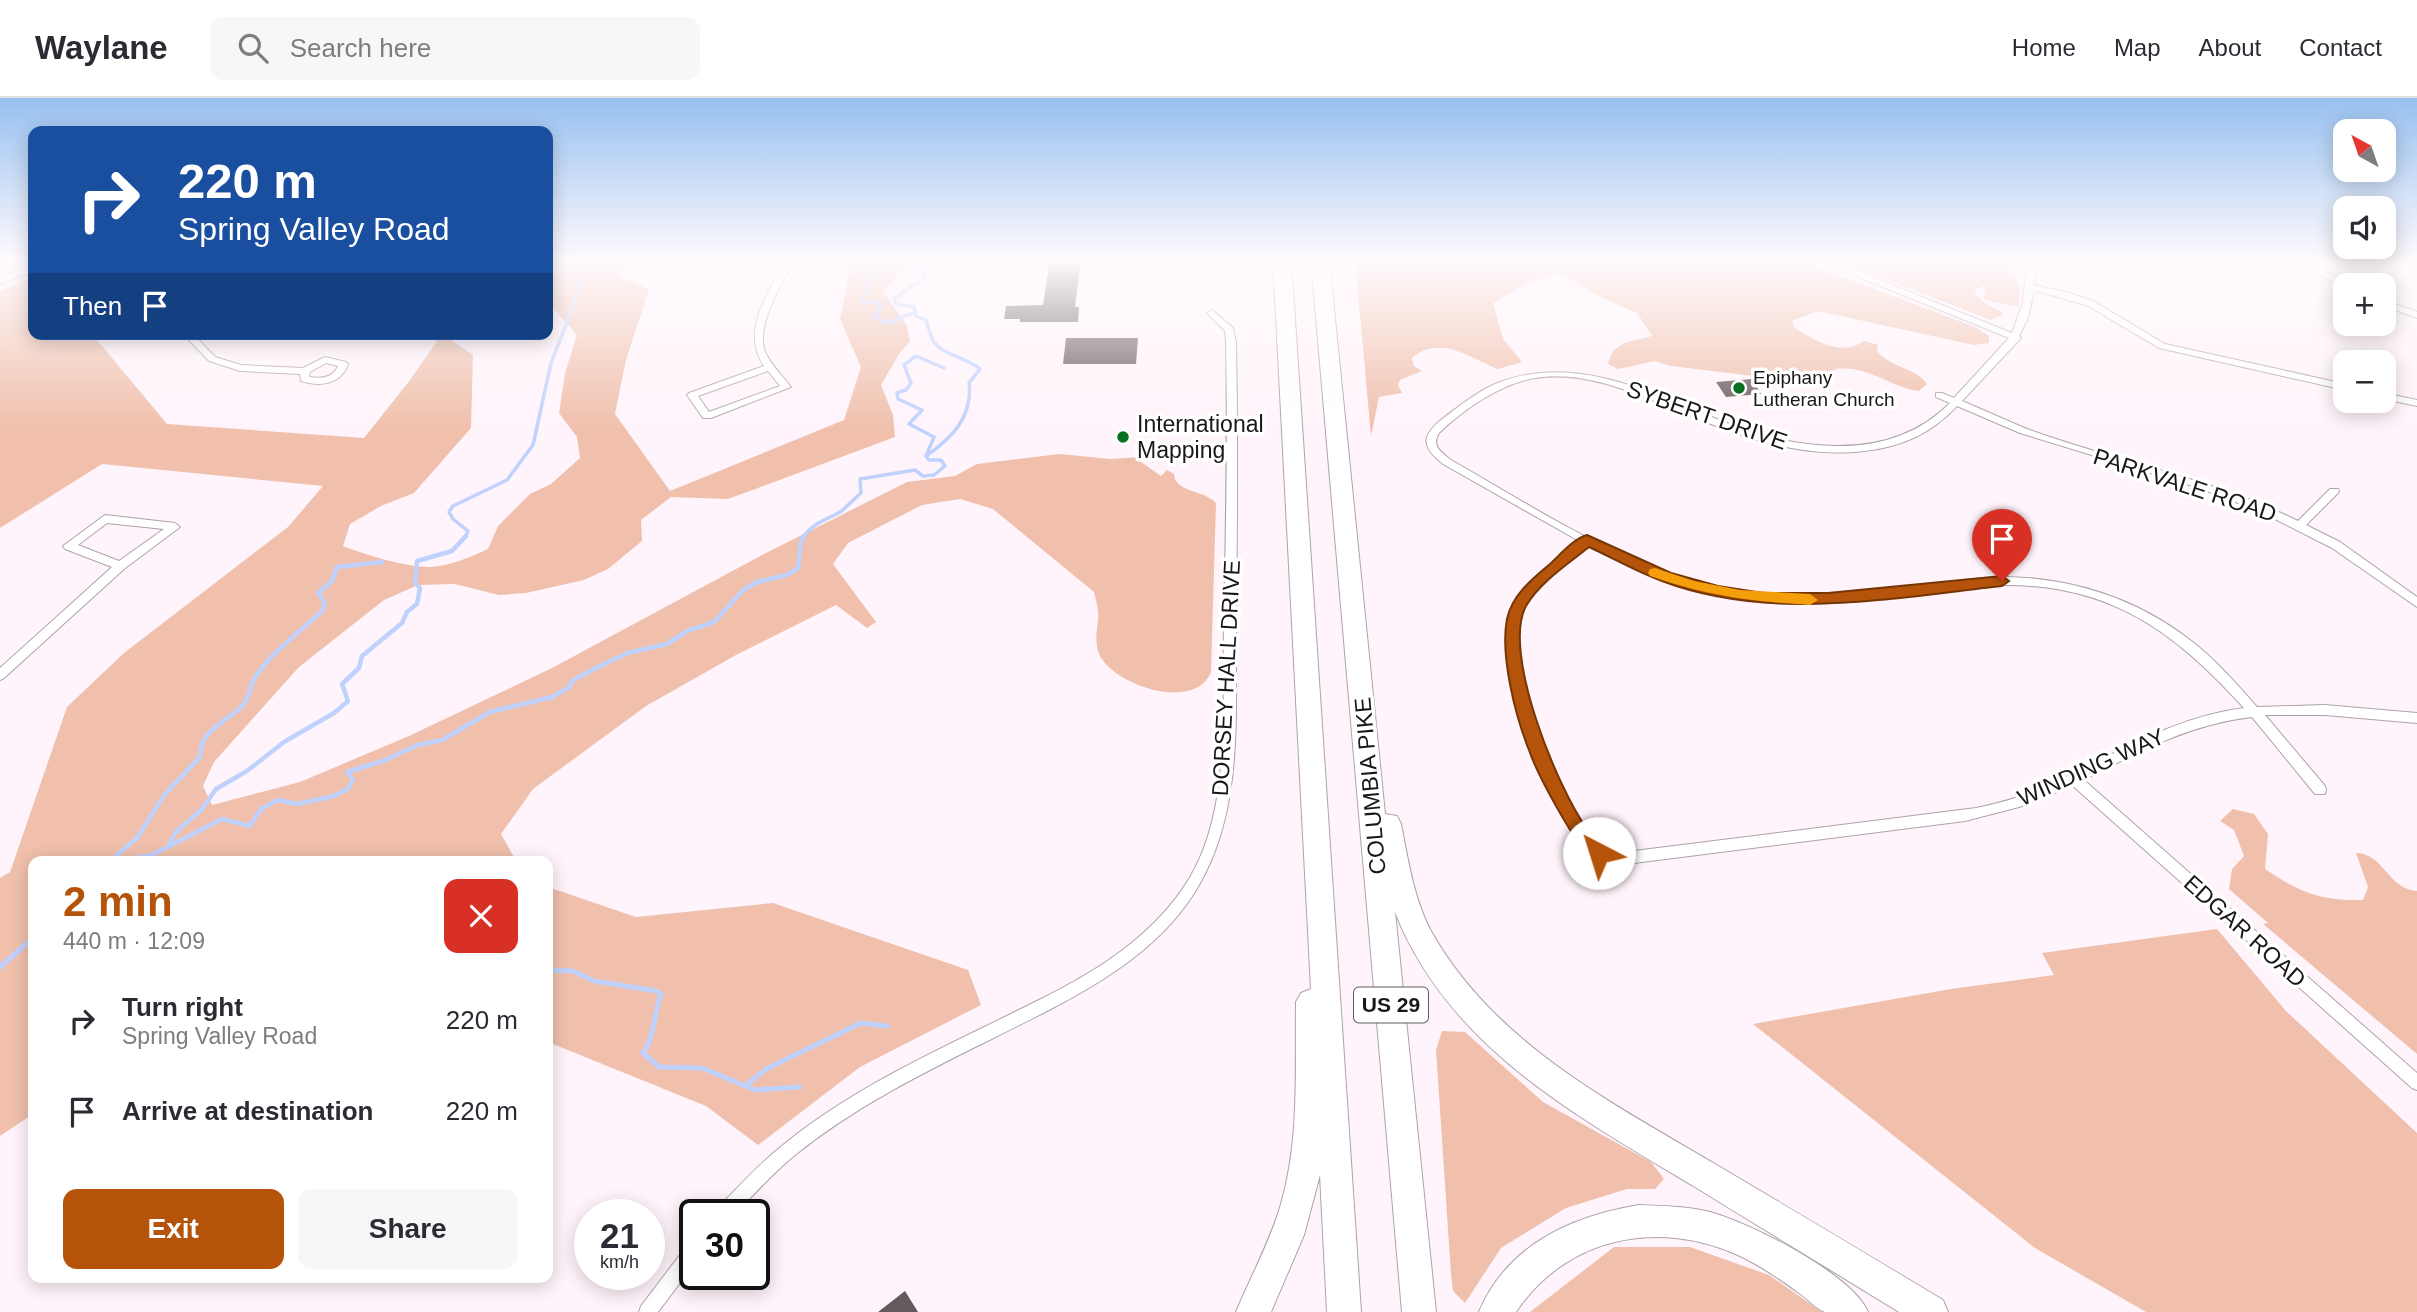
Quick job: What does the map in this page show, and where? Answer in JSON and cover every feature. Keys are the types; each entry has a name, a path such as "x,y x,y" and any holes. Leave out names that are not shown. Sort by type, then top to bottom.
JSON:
{"highway":[{"name":"US 29","path":"1285,316 1344,1312"},
{"name":"COLUMBIA PIKE","path":"1325,316 1419,1312"},
{"path":"1362,698 1403,899 1437,966 1478,1018 1533,1069 1577,1098 1931,1312"},
{"path":"1253,1312 1288,1233 1302,1185 1307,1144 1314,806"},
{"path":"1496,1312 1515,1282 1555,1246 1597,1228 1620,1222 1645,1221 1671,1221 1743,1240 1794,1269 1851,1312"}],"street":[{"path":"766,316 759,333 759,347 769,367 786,387 707,416 692,395 769,367"},
{"name":"DORSEY HALL DRIVE","path":"739,1199 771,1166 815,1130 861,1098 914,1067 1054,1000 1123,961 1168,919 1195,881 1209,851 1219,818 1229,703 1233,488 1231,343 1230,330 1215,316"},
{"path":"1959,316 2016,338"},
{"name":"SYBERT DRIVE","path":"1587,540 1447,462 1433,452 1429,440 1440,427 1491,389 1518,377 1546,373 1578,374 1608,381 1755,436 1823,449 1864,448 1907,438 1936,421 2016,338 2025,316"},
{"path":"2112,316 2144,339 2162,346 2333,384"},
{"path":"194,340 209,356 225,364 240,368 304,371"},
{"name":"PARKVALE ROAD","path":"1939,395 2024,431 2203,486 2300,525 2372,568 2417,603"},
{"path":"2396,399 2417,403"},
{"path":"2300,525 2334,491"},
{"path":"0,676 120,566 175,527 105,519 69,547 120,566"},
{"path":"1587,540 1666,577 1718,591 1763,598 1828,598 2002,581 2027,581 2076,589 2122,603 2162,624 2214,666 2320,790"},
{"name":"WINDING WAY","path":"1587,540 1532,587 1519,605 1512,645 1524,706 1537,751 1581,834 1599,853 1608,857 1634,857 1965,816 2021,801 2074,779 2174,730 2252,710 2281,709 2417,718"},
{"name":"EDGAR ROAD","path":"2074,779 2417,1083"},
{"path":"648,1312 679,1270"}],"shaded area":[{"path":"0,316 28,316 28,340 97,340 167,424 364,438 438,340 451,340 473,355 471,428 414,493 381,506 350,524 343,546 398,563 430,567 452,563 488,549 498,526 530,494 551,484 580,458 577,437 559,413 565,373 577,335 560,316 640,316 626,360 615,414 670,491 844,420 861,367 841,316 900,316 907,326 910,341 881,385 893,415 895,437 728,499 671,497 641,520 642,541 608,569 584,580 526,593 499,595 455,584 418,585 384,600 299,667 214,762 203,786 212,805 300,782 409,736 552,668 766,553 907,482 955,476 977,464 1060,454 1110,459 1141,457 1141,462 1161,476 1167,470 1174,474 1179,485 1216,503 1211,672 1202,684 1189,691 1173,692 1138,685 1122,677 1109,667 1098,651 1098,612 1094,592 993,509 960,499 922,505 848,543 833,564 876,622 867,628 836,605 736,655 646,706 533,789 501,834 513,856 28,856 28,1117 0,1136 0,878 10,872 67,707 124,653 288,527 323,486 102,464 0,528"},
{"path":"1360,316 1497,316 1503,339 1522,362 1498,369 1455,350 1433,348 1423,351 1412,358 1414,366 1422,371 1400,380 1398,385 1402,393 1379,397 1371,436"},
{"path":"1639,316 1806,316 1792,321 1794,327 1819,342 1846,348 1864,341 1878,345 1877,351 1883,357 1917,374 1927,384 1919,391 1908,389 1869,373 1847,369 1835,369 1834,376 1818,384 1671,366 1655,361 1618,369 1608,364 1614,350 1619,346 1652,336"},
{"path":"1839,316 1945,316 1975,327 1989,336 1989,343 1974,345"},
{"path":"1980,316 2000,316 1991,320"},
{"path":"2233,809 2254,814 2268,834 2265,869 2311,894 2335,899 2363,900 2368,887 2356,853 2374,859 2399,884 2417,891 2417,1054 2263,924 2268,923 2229,889 2232,869 2244,856 2234,830 2220,821"},
{"path":"553,889 636,917 773,903 968,970 981,1005 860,1067 758,1145 706,1106 553,1044"},
{"path":"2217,929 2286,1011 2417,1133 2417,1312 2146,1312 2035,1248 1753,1024 1951,989 2054,975 2042,953"},
{"path":"1442,1031 1465,1032 1543,1102 1651,1162 1664,1179 1655,1189 1627,1189 1566,1208 1501,1248 1465,1303 1453,1291 1451,1274 1436,1050"},
{"path":"1614,1247 1690,1247 1769,1275 1822,1312 1530,1312"}],"building":[{"path":"1005,316 1078,316 1078,322 1020,322 1020,319 1004,319"},
{"path":"1066,338 1138,338 1136,364 1063,364"},
{"name":"Epiphany Lutheran Church","path":"1752,379 1761,394 1726,397 1716,382"},
{"path":"905,1291 918,1312 878,1312"}],"waterway":[{"path":"465,537 468,531 453,519 449,512 453,506 507,480 533,445 551,363 570,316"},
{"path":"874,316 887,323 906,316"},
{"path":"916,316 926,320 938,347 980,369 969,383 968,406 959,426 926,456"},
{"path":"926,456 934,437 909,424 922,410 898,399 897,393 906,390 911,383 904,365 916,356 944,368"},
{"path":"803,537 815,525 840,512 861,493 860,479 915,470 923,476 934,475 945,466 941,460 929,460 926,456"},
{"path":"168,846 176,832 202,809 216,789 247,771 284,742 334,713 348,701 342,684 359,668 362,656 402,623 407,612 417,604 420,588 415,583 417,561 452,551 466,536"},
{"path":"146,856 222,819 250,826 261,809 278,800 297,804 334,796 348,789 353,780 347,772 383,761 418,745 442,740 490,712 552,697 568,688 573,680 604,664 628,653 667,644 687,631 714,622 743,590 757,582 787,575 798,568 804,536"},
{"path":"116,856 137,838 165,794 200,757 201,747 209,733 243,705 254,679 263,667 322,611 325,603 318,593 332,581 337,567 382,562"},
{"path":"0,967 28,942"},
{"path":"553,970 573,971 594,981 657,991 661,994 652,1033 643,1053 659,1067 702,1068 745,1086"},
{"path":"745,1086 766,1069 861,1023 887,1026"},
{"path":"745,1086 755,1090 800,1087"}],"slow traffic":[{"path":"1655,573 1692,585 1740,595 1810,600"}],"place":[{"name":"Epiphany Lutheran Church","path":"1739,388"},
{"name":"International Mapping","path":"1123,437"}],"route":[{"path":"1599,853 1581,834 1537,751 1521,695 1512,645 1519,605 1532,587 1587,540 1666,577 1718,591 1763,598 1807,600 2002,581"}]}
